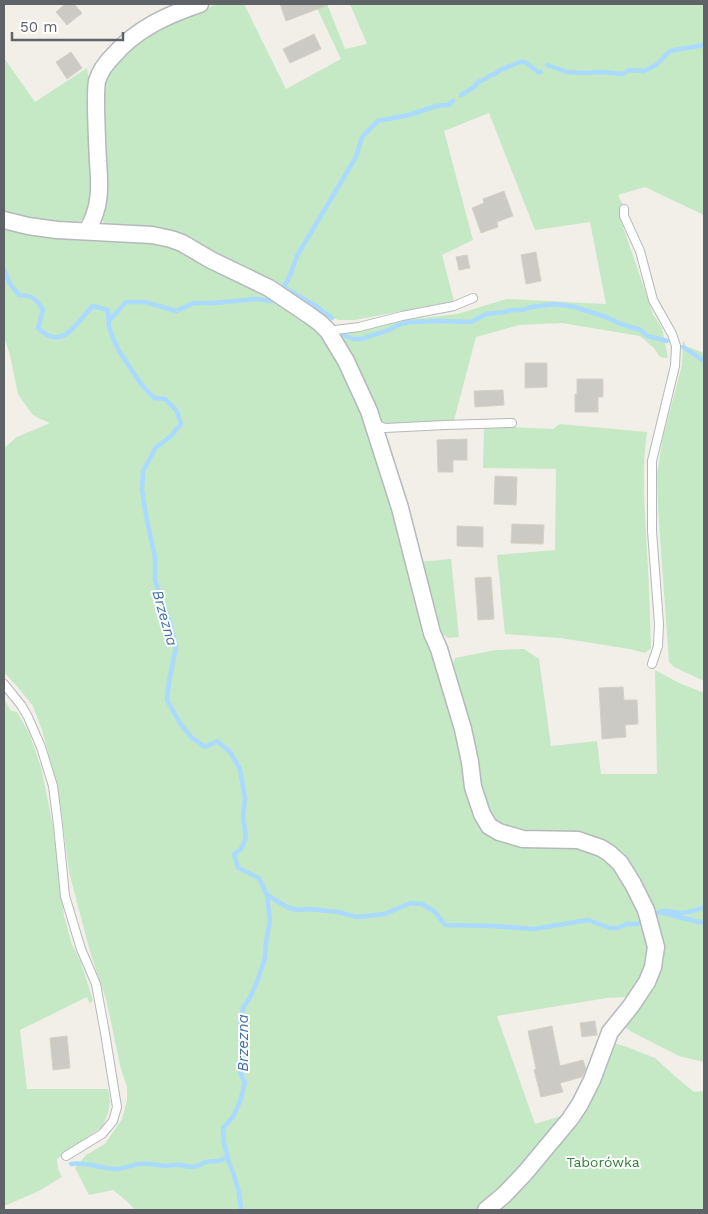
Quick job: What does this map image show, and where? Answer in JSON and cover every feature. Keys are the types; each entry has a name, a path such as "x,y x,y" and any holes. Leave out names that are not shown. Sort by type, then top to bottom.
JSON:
{"street":[{"path":"87,231 94,218 99,196 96,84 100,74 109,60 129,38 157,21 200,4"},
{"path":"4,220 47,229 152,235 176,241 269,288 310,315 328,331 346,361 373,423 400,508 432,633 439,649 463,729 473,787 482,814 490,826 499,832 523,839 578,840 601,848 620,864 646,910 656,947 653,967 647,982 610,1032 592,1080 570,1119 525,1173 504,1195 486,1210"}],"lane":[{"path":"624,209 624,216 640,250 653,300 672,334 676,346 675,366 652,461 652,531 659,624 658,646 652,664"},
{"path":"328,331 359,327 454,306 472,298"},
{"path":"373,423 385,428 512,423"},
{"path":"4,684 28,716 41,747 52,786 65,896 82,949 96,984 117,1108 113,1121 102,1134 66,1156"}],"green space":[{"path":"218,4 244,4 286,89 341,59 315,4 327,4 345,49 367,44 350,4 704,4 704,215 645,187 618,195 623,205 619,215 653,314 662,328 668,358 660,357 654,348 640,336 562,323 519,325 476,337 454,420 384,425 376,419 342,339 350,332 406,320 457,314 507,299 606,304 590,222 535,230 489,113 444,131 473,240 442,255 454,301 355,320 338,320 310,307 253,273 107,226 102,220 104,83 121,52 163,25"},
{"path":"4,58 35,102 87,68 89,81 86,97 91,105 94,190 89,209 82,220 72,225 48,223 4,213"},
{"path":"4,225 164,243 269,296 323,333 358,397 389,501 394,505 408,562 409,578 430,649 446,694 459,745 473,817 487,834 583,847 608,858 640,912 649,946 648,965 634,992 627,997 607,998 497,1016 535,1124 568,1114 505,1189 479,1210 135,1210 113,1190 89,1195 75,1168 86,1155 105,1144 122,1119 127,1101 127,1087 121,1069 106,999 91,955 69,872 61,809 42,730 33,706 4,672 4,448 17,437 50,423 32,414 18,394 10,355 4,337"},
{"path":"683,340 686,346 704,353 704,681 674,667 669,662 658,508 657,474 663,437 682,365"},
{"path":"560,424 647,432 644,492 651,648 645,653 560,638 505,634 497,555 555,550 556,469 483,468 485,426 553,429"},
{"path":"451,559 459,637 448,638 442,634 420,562"},
{"path":"524,649 539,659 551,746 597,741 601,774 657,774 655,670 679,683 704,693 704,1062 679,1056 622,1025 659,932 659,920 624,854 608,842 579,834 506,830 492,819 482,801 452,666 455,658 496,650"},
{"path":"4,699 11,711 17,712 29,733 41,767 53,826 64,916 72,945 80,960 93,1000 90,1004 87,997 20,1030 27,1089 108,1089 110,1101 103,1126 57,1159 58,1169 62,1177 39,1191 4,1206"},
{"name":"Taborówka","path":"613,1043 655,1058 694,1092 704,1091 704,1210 496,1210 527,1182"}],"building":[{"path":"65,4 74,4 82,13 67,25 56,12"},
{"path":"280,4 328,4 328,5 286,21"},
{"path":"314,34 321,49 290,63 283,49"},
{"path":"71,52 82,68 67,79 56,62"},
{"path":"504,191 513,216 497,222 498,227 481,233 472,208 484,203 483,199"},
{"path":"536,252 541,281 526,284 521,255"},
{"path":"467,255 470,268 459,270 456,257"},
{"path":"525,363 547,363 547,387 525,388"},
{"path":"577,379 603,379 603,397 598,397 598,412 575,412"},
{"path":"503,390 504,405 475,407 474,391"},
{"path":"467,439 467,460 453,460 453,472 438,472 437,440"},
{"path":"495,476 517,477 516,505 494,504"},
{"path":"512,524 544,525 543,544 511,543"},
{"path":"457,526 483,527 483,547 457,546"},
{"path":"491,577 494,619 478,620 475,578"},
{"path":"623,687 624,700 637,700 638,724 625,725 626,737 602,739 599,688"},
{"path":"595,1021 597,1035 582,1037 580,1023"},
{"path":"552,1026 560,1066 583,1060 586,1069 582,1077 560,1083 563,1092 541,1097 534,1070 536,1069 528,1031"},
{"path":"67,1036 70,1068 53,1070 50,1038"}],"waterway":[{"path":"547,65 567,72 623,74 629,70 644,71 656,65 670,51 704,45"},
{"path":"461,95 474,87 478,82 520,62 525,62 538,72 541,72"},
{"path":"283,287 297,256 356,157 362,137 378,121 409,115 436,106 448,105 453,101"},
{"name":"Brzezna","path":"4,270 10,284 19,295 34,298 41,306 43,310 38,328 47,335 62,336 75,327 93,306 108,310 109,327 119,351 141,384 154,398 165,399 177,411 181,424 170,437 156,447 143,471 142,490 155,557 155,581 170,623 176,647 167,700 180,723 191,737 205,747 217,741 230,752 240,769 245,799 243,816 246,838 241,849 234,854 238,868 259,878 267,895 270,920 265,958 251,996 243,1008 240,1027 243,1045 243,1064 240,1072 245,1083 233,1117 223,1128 224,1143 239,1193 241,1210"},
{"path":"283,287 316,306 332,318"},
{"path":"109,321 126,302 145,302 176,311 194,303 257,299 271,301 273,298"},
{"path":"343,335 353,339 361,339 410,322 471,322 486,314 555,304 575,307 606,317 641,330 647,336 667,341"},
{"path":"683,347 704,361"},
{"path":"267,895 287,907 297,910 309,909 338,912 357,917 385,914 411,903 422,904 435,912 445,925 534,929 588,920 610,928 618,928 627,924 642,922"},
{"path":"655,914 666,911 679,913 704,907"},
{"path":"660,912 704,922"},
{"path":"71,1164 76,1163 116,1169 142,1164 192,1167 228,1156"}]}
